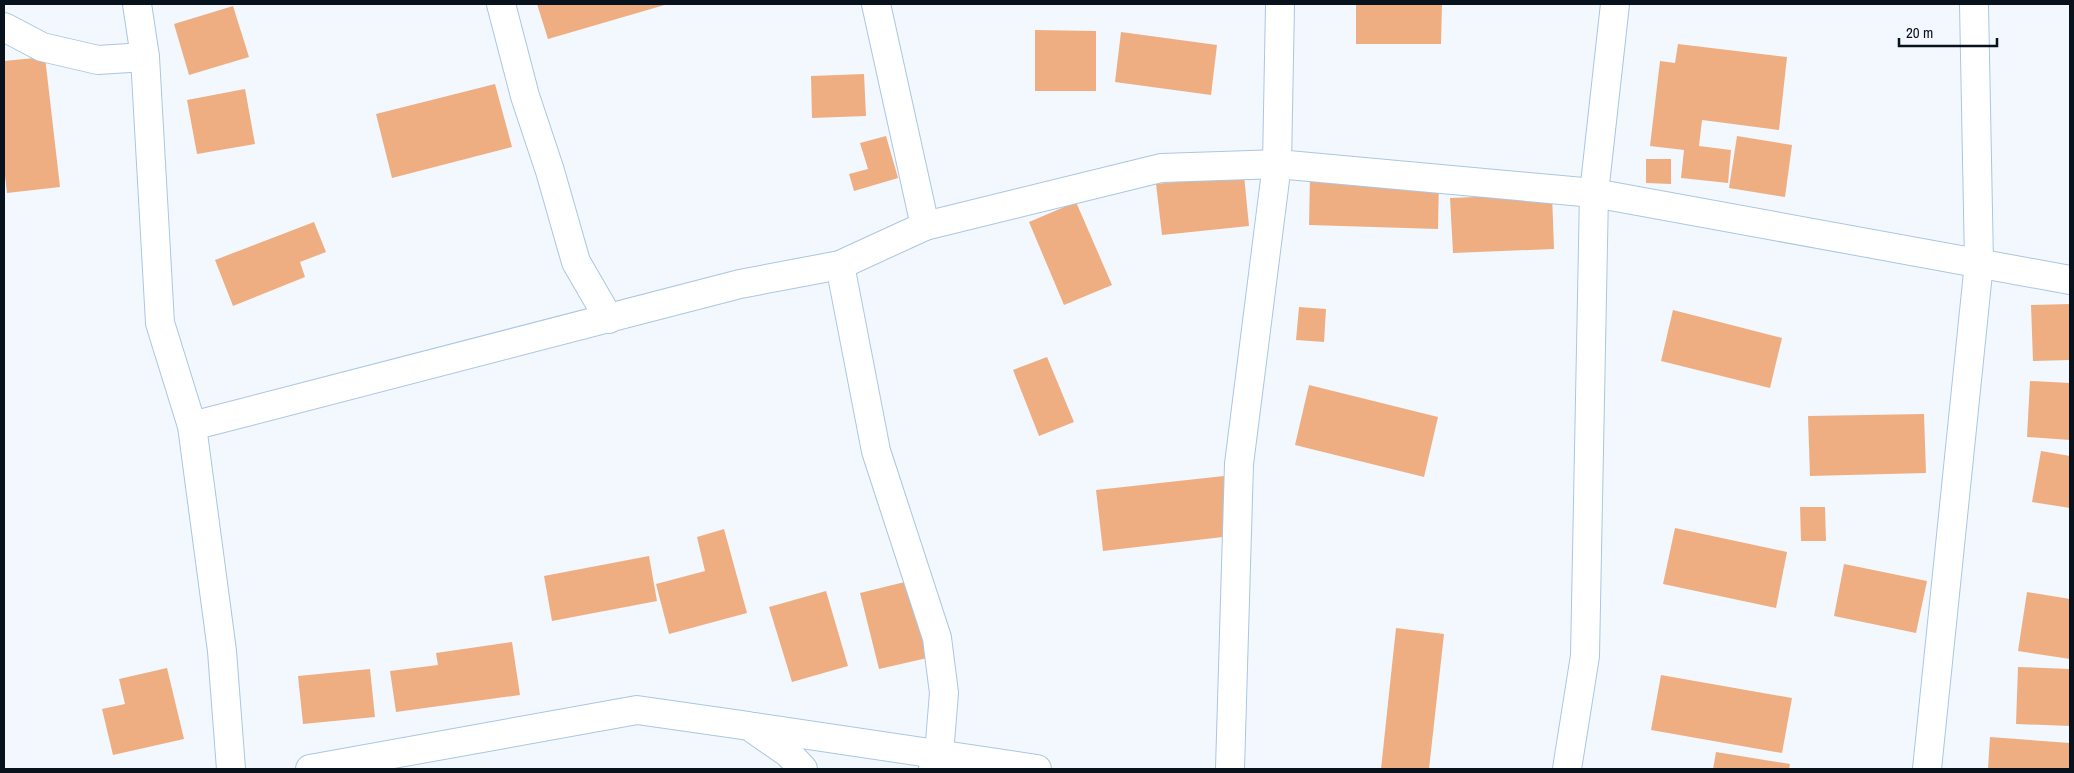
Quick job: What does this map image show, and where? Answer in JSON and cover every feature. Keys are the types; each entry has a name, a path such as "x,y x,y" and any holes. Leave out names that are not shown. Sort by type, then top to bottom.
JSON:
{"street":[{"path":"137,4 145,57 160,323 192,426 222,651 231,769"},
{"path":"501,4 525,96 550,171 576,262 609,319"},
{"path":"876,4 924,226"},
{"path":"1230,769 1238,464 1277,164 1280,4"},
{"path":"1567,769 1585,656 1594,193 1615,4"},
{"path":"1927,769 1979,263 1974,4"},
{"path":"4,27 42,47 98,60 145,57"},
{"path":"192,426 740,284 840,265 924,226 1161,168 1277,164 1594,193 2070,280"},
{"path":"840,265 876,451 938,638 944,693 936,761"},
{"path":"310,769 637,710 749,726 936,761 1037,769"},
{"path":"749,726 788,753 803,769"}],"building":[{"path":"537,4 668,4 548,39"},
{"path":"1356,4 1442,4 1441,44 1356,44"},
{"path":"233,6 249,57 189,75 174,24"},
{"path":"1035,30 1096,31 1096,91 1035,91"},
{"path":"1121,32 1217,45 1211,95 1115,82"},
{"path":"1678,44 1787,57 1779,130 1702,120 1699,146 1731,150 1728,183 1681,178 1684,150 1650,146 1660,61 1675,63"},
{"path":"45,57 60,187 7,193 4,167 4,61"},
{"path":"864,74 866,116 812,118 811,76"},
{"path":"495,84 512,147 392,178 376,114"},
{"path":"245,89 255,144 197,154 187,100"},
{"path":"886,136 898,178 854,191 849,174 868,169 860,143"},
{"path":"1737,136 1792,145 1785,197 1729,188"},
{"path":"1646,159 1671,159 1671,184 1646,183"},
{"path":"1244,175 1249,226 1162,235 1156,184"},
{"path":"1310,175 1439,179 1438,229 1309,225"},
{"path":"1552,194 1554,249 1453,253 1450,198"},
{"path":"1076,202 1112,285 1064,305 1029,222"},
{"path":"314,222 326,252 300,262 305,277 233,306 215,260"},
{"path":"2070,304 2070,360 2033,361 2031,305"},
{"path":"1299,307 1326,309 1324,342 1296,340"},
{"path":"1673,310 1782,338 1770,388 1661,361"},
{"path":"1047,357 1074,422 1039,436 1013,370"},
{"path":"2030,381 2070,383 2070,440 2027,437"},
{"path":"1309,385 1438,417 1424,477 1295,445"},
{"path":"1924,414 1926,473 1810,476 1808,416"},
{"path":"2041,451 2070,456 2070,508 2032,502"},
{"path":"1233,475 1240,535 1103,551 1096,490"},
{"path":"1800,507 1825,507 1826,541 1801,541"},
{"path":"1675,528 1787,552 1776,608 1663,584"},
{"path":"724,529 747,613 669,634 656,584 705,571 697,537"},
{"path":"649,556 657,601 552,621 544,576"},
{"path":"1844,564 1927,581 1916,633 1834,616"},
{"path":"917,579 936,656 879,669 860,593"},
{"path":"826,591 848,666 792,682 769,607"},
{"path":"2027,592 2070,599 2070,659 2018,651"},
{"path":"1396,628 1444,634 1429,769 1381,769"},
{"path":"512,642 520,695 396,712 390,671 438,665 436,653"},
{"path":"2018,667 2070,669 2070,726 2016,724"},
{"path":"167,668 184,739 113,755 102,709 125,704 119,679"},
{"path":"370,669 375,717 303,724 298,676"},
{"path":"1661,675 1792,698 1782,753 1651,730"},
{"path":"1990,737 2070,743 2070,769 1988,769"},
{"path":"1716,752 1790,764 1789,769 1713,769"}]}
